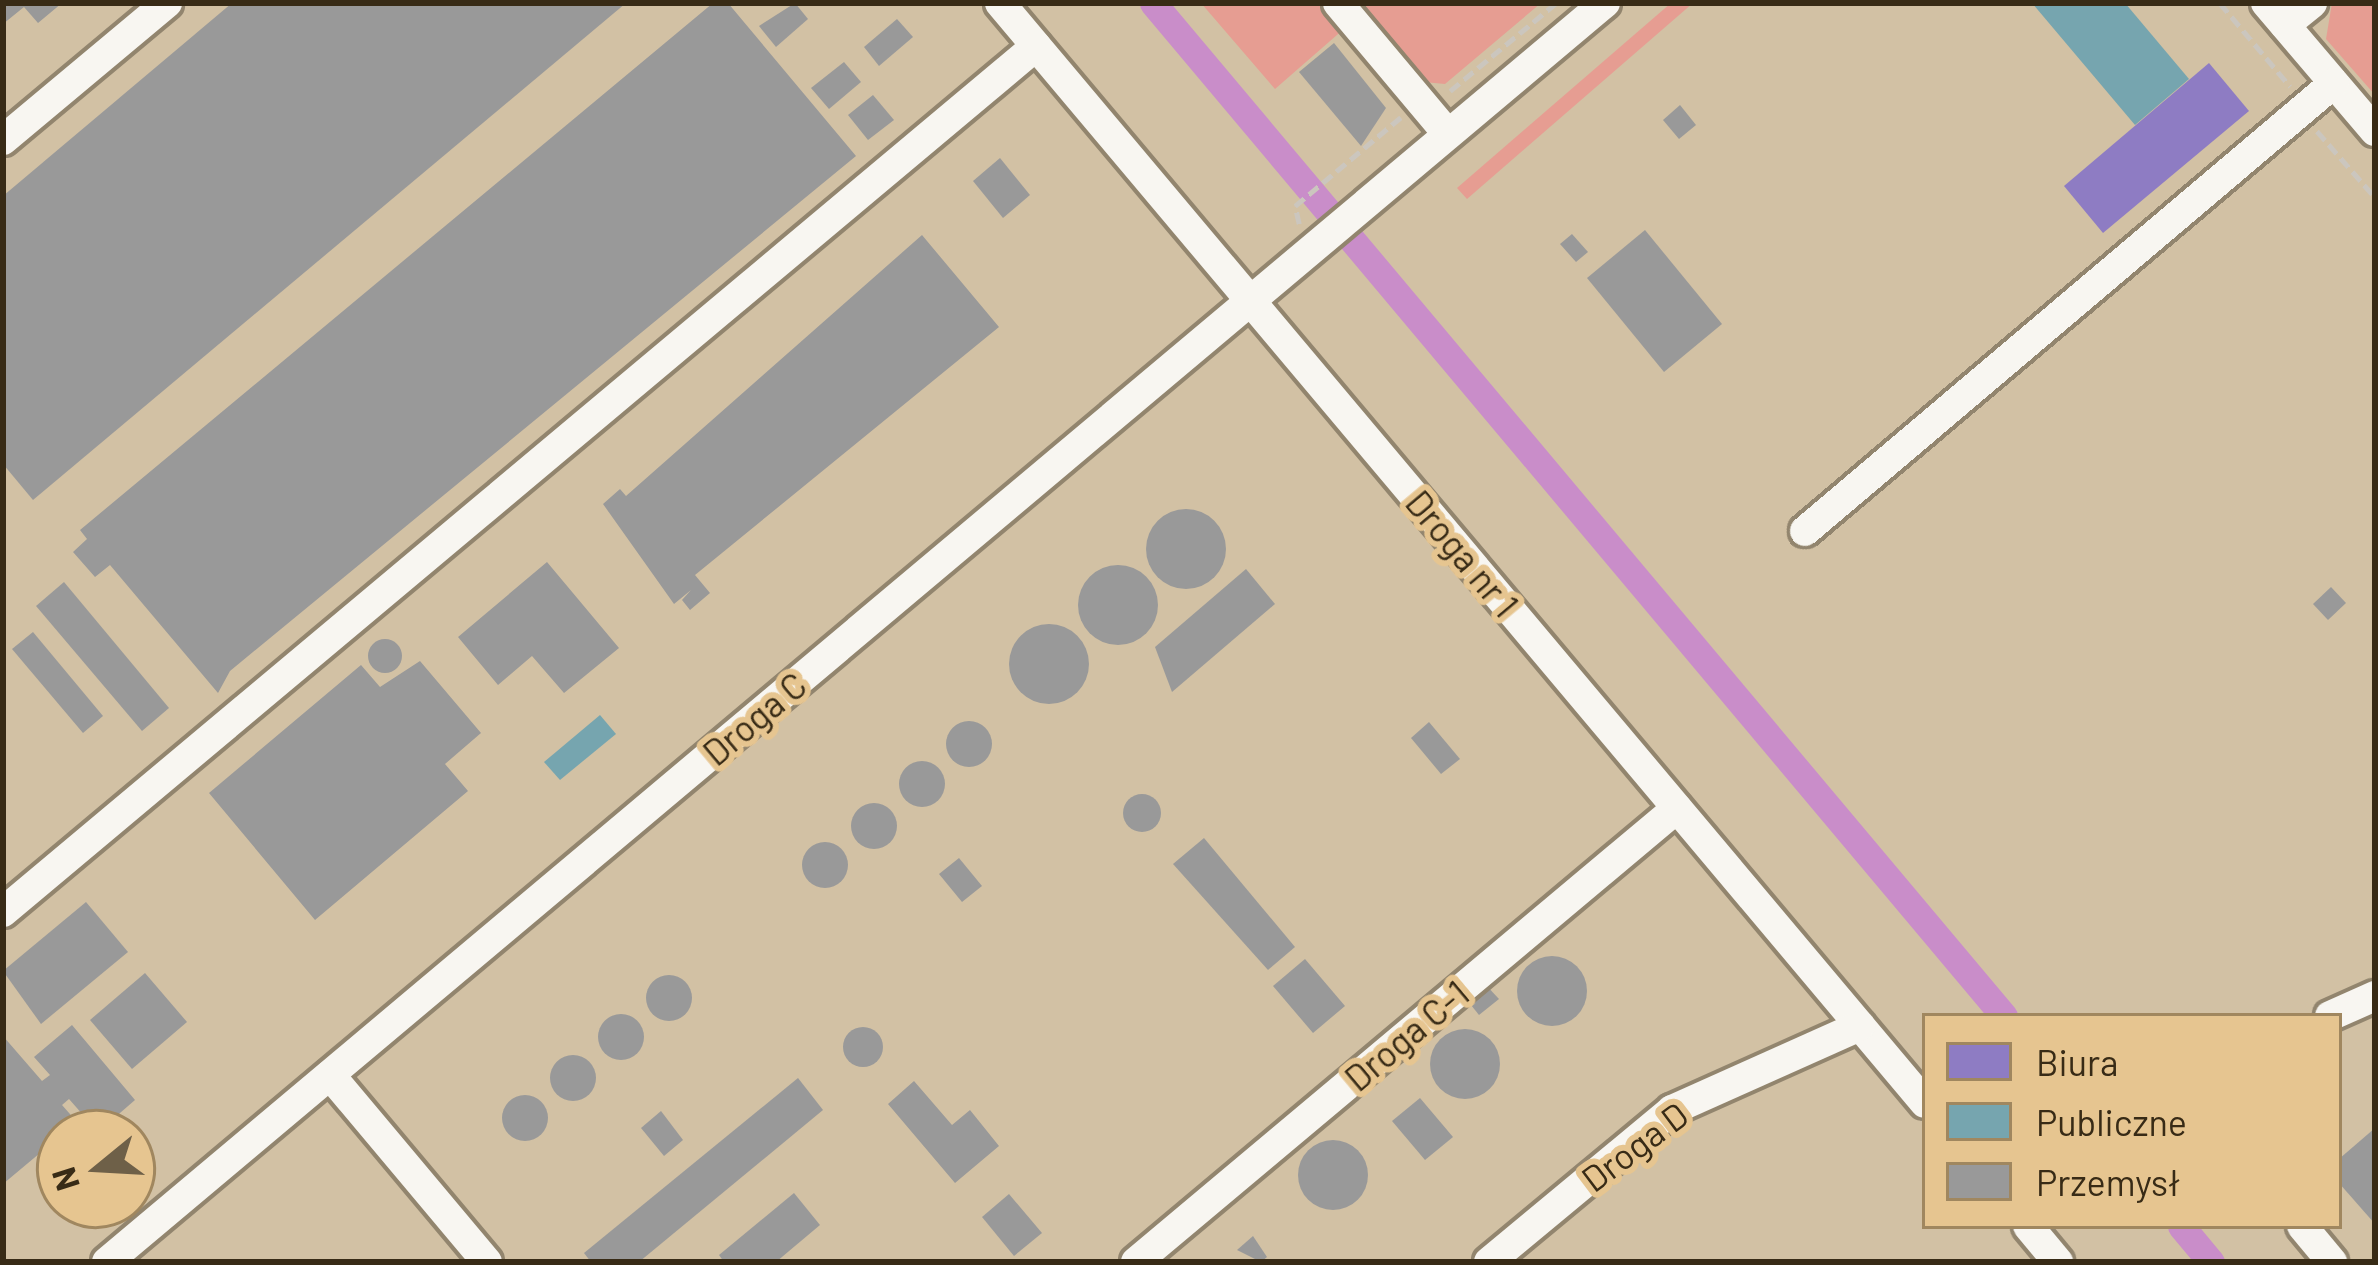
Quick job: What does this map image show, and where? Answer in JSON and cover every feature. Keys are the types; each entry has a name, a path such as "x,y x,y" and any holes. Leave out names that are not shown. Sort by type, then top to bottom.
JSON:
{"street":[{"path":"3,140 166,3"},
{"name":"Droga nr 1","path":"1000,3 1922,1099"},
{"path":"1338,3 1448,134"},
{"name":"Droga C","path":"107,1262 1605,3"},
{"path":"2312,3 2276,14 2375,131"},
{"path":"3,912 1036,46"},
{"path":"1805,531 2334,83"},
{"name":"Droga C-1","path":"1136,1262 1677,808"},
{"path":"2337,1013 2375,996"},
{"name":"Droga D","path":"1489,1262 1672,1109 1860,1026"},
{"path":"330,1075 487,1262"},
{"path":"2030,1229 2058,1262"},
{"path":"2304,1229 2332,1262"}],"path":[{"path":"1295,206 1420,101 1454,89 1556,3"},
{"path":"2220,3 2241,28"}],"shaded area":[{"path":"1201,3 1541,3 1445,84 1403,80 1353,21 1275,89"},
{"path":"1671,3 1693,3 1467,199 1457,188"},
{"path":"2332,3 2375,3 2375,95 2326,39"}],"building: Biura":[{"path":"2209,63 2249,111 2103,233 2064,186"}],"building: Publiczne":[{"path":"2032,3 2125,3 2189,79 2135,125"},
{"path":"600,715 616,734 560,780 544,762"}],"building: Przemysł":[{"path":"3,3 62,3 38,23 24,7 3,24"},
{"path":"232,3 626,3 33,500 3,464 3,196"},
{"path":"713,3 728,3 856,156 230,671 218,693 110,565 95,577 73,552 87,539 80,530"},
{"path":"795,3 808,19 776,47 759,26"},
{"path":"897,19 913,37 879,66 864,47"},
{"path":"1334,43 1386,108 1361,146 1299,72"},
{"path":"844,62 861,82 829,109 811,88"},
{"path":"873,95 894,120 868,140 848,115"},
{"path":"1680,105 1696,125 1679,139 1663,120"},
{"path":"1000,158 1030,195 1003,218 973,181"},
{"path":"1645,230 1722,324 1664,372 1587,278"},
{"path":"1572,234 1588,252 1576,262 1560,244"},
{"path":"922,235 999,327 695,575 710,593 690,610 682,600 691,590 674,604 603,504 620,489 626,496"},
{"path":"1186,509 1214,521 1226,549 1214,577 1186,589 1158,577 1146,549 1158,521"},
{"path":"547,562 619,648 564,693 532,656 498,685 458,637"},
{"path":"1118,565 1146,577 1158,605 1146,633 1118,645 1090,633 1078,605 1090,577"},
{"path":"1246,569 1275,604 1172,692 1155,647"},
{"path":"64,582 169,708 142,731 36,606"},
{"path":"2331,587 2346,603 2328,620 2313,604"},
{"path":"1049,624 1077,636 1089,664 1077,692 1049,704 1021,692 1009,664 1021,636"},
{"path":"33,632 103,716 83,733 12,649"},
{"path":"385,639 397,644 402,656 397,668 385,673 373,668 368,656 373,644"},
{"path":"420,661 481,733 445,764 468,791 315,920 209,793 361,665 380,687"},
{"path":"969,721 985,728 992,744 985,760 969,767 953,760 946,744 953,728"},
{"path":"1429,722 1460,759 1441,774 1411,738"},
{"path":"922,761 938,768 945,784 938,800 922,807 906,800 899,784 906,768"},
{"path":"1142,794 1155,800 1161,813 1155,826 1142,832 1129,826 1123,813 1129,800"},
{"path":"874,803 890,810 897,826 890,842 874,849 858,842 851,826 858,810"},
{"path":"1204,838 1295,947 1268,970 1173,864"},
{"path":"825,842 841,849 848,865 841,881 825,888 809,881 802,865 809,849"},
{"path":"959,858 982,886 962,902 939,874"},
{"path":"86,902 128,952 41,1024 3,971"},
{"path":"1552,956 1577,966 1587,991 1577,1016 1552,1026 1527,1016 1517,991 1527,966"},
{"path":"1305,959 1345,1006 1313,1033 1273,986"},
{"path":"145,973 187,1022 132,1069 90,1020"},
{"path":"669,975 685,982 692,998 685,1014 669,1021 653,1014 646,998 653,982"},
{"path":"1485,984 1499,999 1479,1015 1467,1000"},
{"path":"621,1014 637,1021 644,1037 637,1053 621,1060 605,1053 598,1037 605,1021"},
{"path":"72,1025 135,1100 125,1109 78,1109 69,1099 62,1105 66,1109 36,1109 36,1156 3,1184 3,1036 42,1081 50,1075 34,1057"},
{"path":"863,1027 877,1033 883,1047 877,1061 863,1067 849,1061 843,1047 849,1033"},
{"path":"1465,1029 1490,1039 1500,1064 1490,1089 1465,1099 1440,1089 1430,1064 1440,1039"},
{"path":"573,1055 589,1062 596,1078 589,1094 573,1101 557,1094 550,1078 557,1062"},
{"path":"798,1078 823,1110 639,1262 591,1262 584,1253"},
{"path":"914,1081 952,1125 970,1110 999,1146 955,1183 888,1104"},
{"path":"525,1095 541,1102 548,1118 541,1134 525,1141 509,1134 502,1118 509,1102"},
{"path":"1420,1098 1453,1137 1425,1160 1392,1121"},
{"path":"661,1111 683,1140 664,1156 641,1128"},
{"path":"2375,1128 2375,1224 2342,1186 2342,1156"},
{"path":"1333,1140 1358,1150 1368,1175 1358,1200 1333,1210 1308,1200 1298,1175 1308,1150"},
{"path":"794,1193 820,1225 776,1262 724,1262 719,1255"},
{"path":"1009,1194 1042,1233 1014,1256 982,1217"},
{"path":"1253,1236 1267,1257 1261,1262 1237,1250"}],"waterway":[{"path":"1153,3 2001,1013"},
{"path":"2184,1229 2211,1262"}]}
